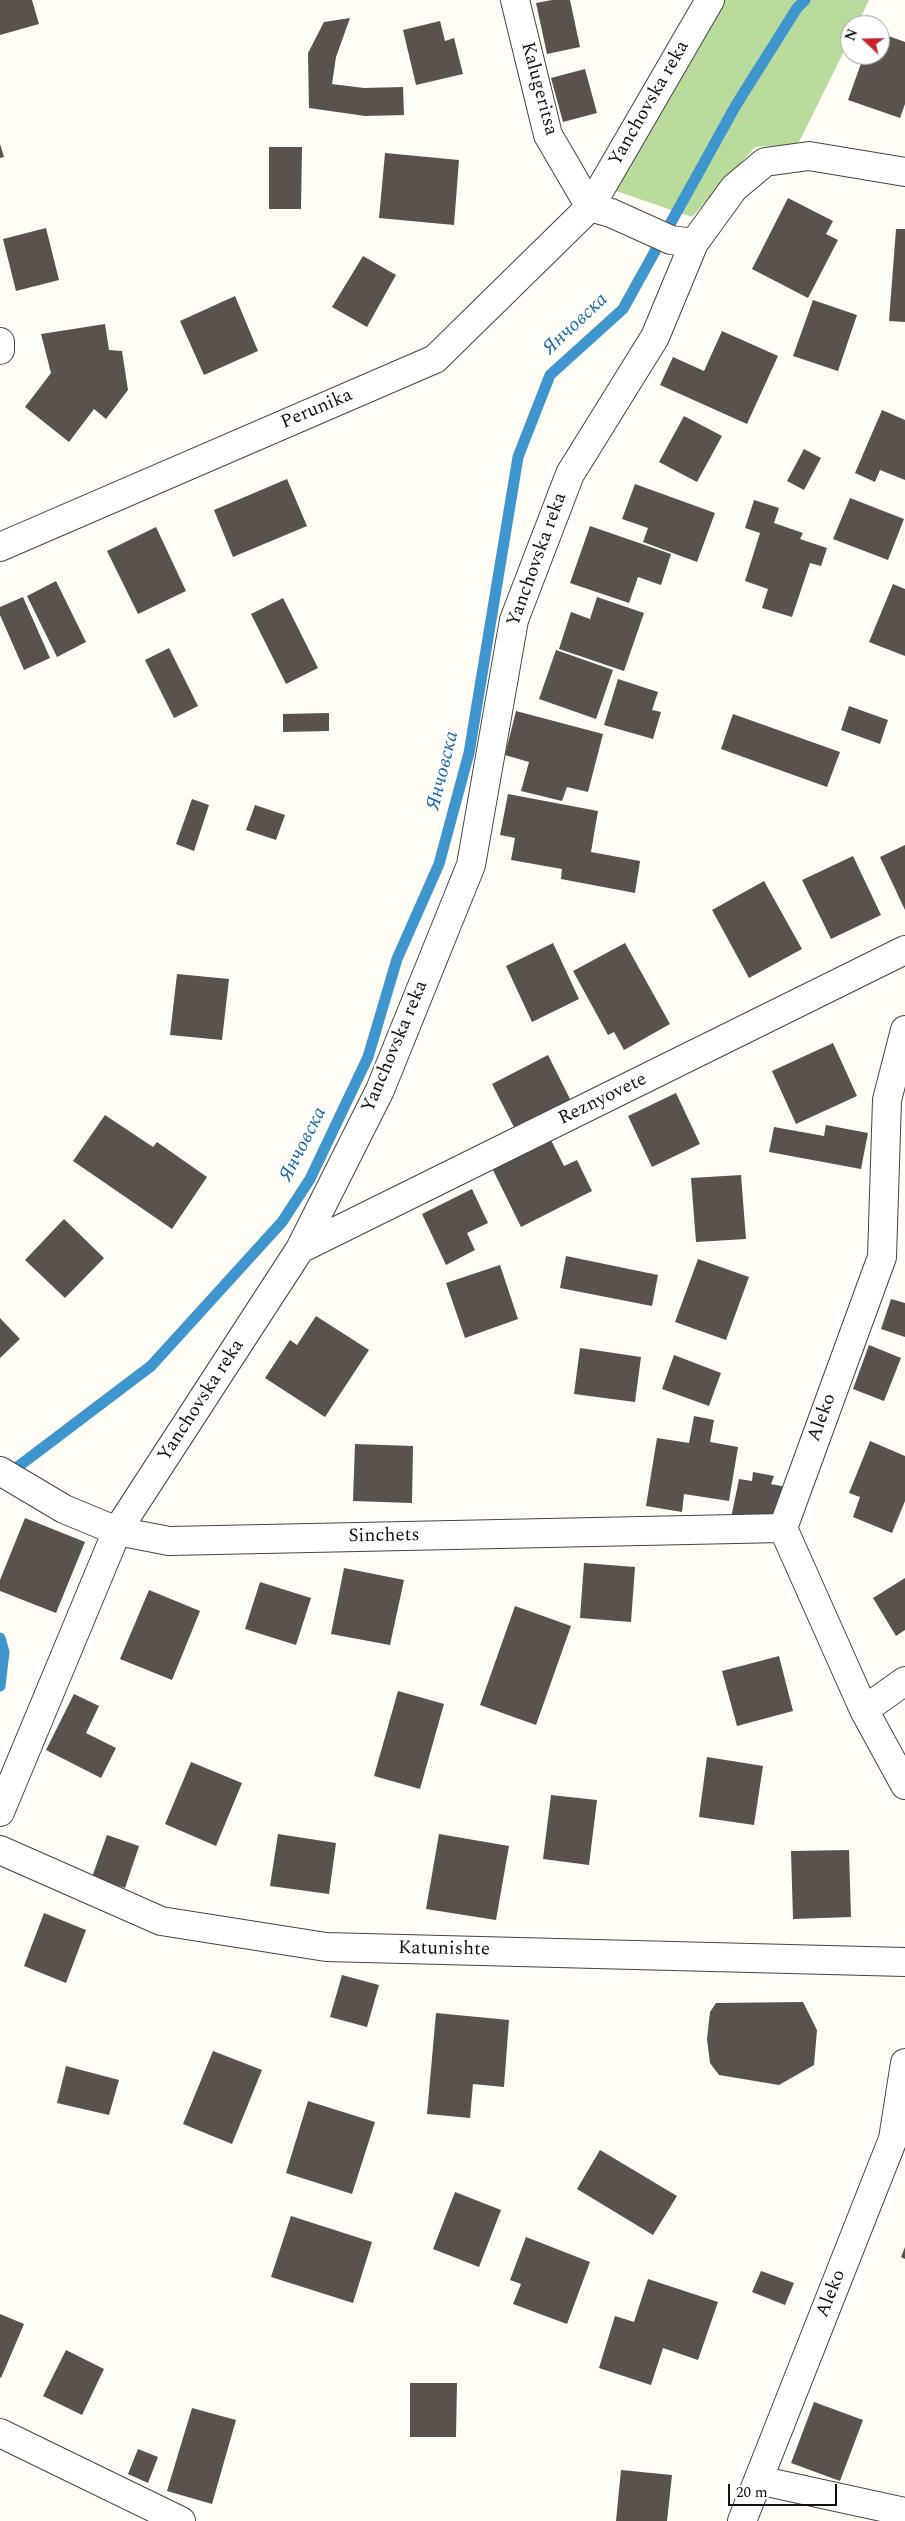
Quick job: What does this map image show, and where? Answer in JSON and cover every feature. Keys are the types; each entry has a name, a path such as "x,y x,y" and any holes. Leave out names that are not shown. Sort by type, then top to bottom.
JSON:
{"street":[{"name":"Kalugeritsa","path":"516,0 548,135 600,210"},
{"name":"Yanchovska reka","path":"600,210 710,0"},
{"path":"600,210 683,241 734,188 766,162 809,156 905,172"},
{"name":"Perunika","path":"0,547 435,359 600,210"},
{"name":"Yanchovska reka","path":"0,1812 117,1531 300,1249 380,1090 472,866 514,620 570,474 655,337 683,241"},
{"path":"0,342 0,350"},
{"name":"Reznyovete","path":"300,1249 905,950"},
{"name":"Aleko","path":"783,1528 882,1257 887,1100 905,1030"},
{"name":"Sinchets","path":"0,1471 64,1509 117,1531 169,1542 783,1528"},
{"path":"783,1528 864,1710 905,1785"},
{"path":"864,1710 905,1680"},
{"name":"Katunishte","path":"0,1850 161,1921 326,1947 905,1962"},
{"name":"Aleko","path":"742,2521 893,2139 905,2063"},
{"path":"0,2433 181,2521"},
{"path":"758,2480 905,2512"}],"green space":[{"path":"723,0 869,0 862,15 840,15 840,59 798,144 755,147 692,217 613,190"}],"building":[{"path":"0,0 32,0 39,24 0,35"},
{"path":"552,0 570,0 580,47 547,54 536,3"},
{"path":"350,18 336,57 332,84 364,88 403,87 404,115 365,116 309,108 308,53 324,22"},
{"path":"440,21 445,41 454,38 463,74 416,85 403,30"},
{"path":"890,37 905,42 905,104 900,118 848,100 860,65 890,65"},
{"path":"585,69 597,113 563,122 551,78"},
{"path":"0,144 4,157 0,158"},
{"path":"269,147 302,147 301,209 269,209"},
{"path":"385,153 459,160 454,225 379,218"},
{"path":"788,198 833,221 826,234 838,240 808,298 752,269"},
{"path":"46,228 59,280 16,291 3,239"},
{"path":"896,229 905,229 905,322 889,321"},
{"path":"363,256 396,275 367,327 332,307"},
{"path":"235,296 258,351 204,375 180,321"},
{"path":"813,300 857,315 838,371 793,356"},
{"path":"105,324 109,350 122,351 128,390 106,419 94,409 69,442 25,407 51,373 41,334"},
{"path":"722,331 778,356 747,424 660,385 673,357 704,371"},
{"path":"882,410 905,420 905,480 880,470 875,482 855,473"},
{"path":"684,416 722,436 697,482 659,462"},
{"path":"804,449 821,458 804,490 787,481"},
{"path":"287,479 307,526 233,557 214,510"},
{"path":"635,484 715,513 697,562 643,542 648,528 622,519"},
{"path":"850,498 904,519 888,560 833,539"},
{"path":"754,500 779,508 774,523 803,533 800,539 827,548 821,566 810,563 792,617 762,608 768,589 745,581 760,533 745,528"},
{"path":"590,526 671,554 661,585 638,577 629,603 570,583"},
{"path":"156,527 186,591 138,614 107,551"},
{"path":"56,581 86,642 57,657 27,596"},
{"path":"893,584 905,589 905,656 869,642"},
{"path":"23,597 50,658 24,670 0,615 0,607"},
{"path":"597,597 644,613 624,671 559,649 571,612 590,619"},
{"path":"283,598 318,668 286,684 251,614"},
{"path":"169,648 198,706 174,718 145,660"},
{"path":"556,650 613,670 596,719 539,699"},
{"path":"618,679 658,692 652,710 661,712 653,739 604,725"},
{"path":"849,706 888,720 880,744 841,730"},
{"path":"516,711 603,734 588,792 567,787 562,801 521,791 529,762 505,755"},
{"path":"329,713 329,731 283,732 283,714"},
{"path":"733,714 840,752 827,787 721,749"},
{"path":"508,794 598,811 591,852 640,861 635,893 561,879 562,869 511,860 515,838 500,835"},
{"path":"192,799 209,805 194,851 176,844"},
{"path":"255,805 285,815 276,840 246,830"},
{"path":"905,845 905,910 880,857"},
{"path":"853,856 881,915 831,939 802,880"},
{"path":"764,881 802,949 749,978 712,910"},
{"path":"553,943 579,999 532,1022 506,966"},
{"path":"625,943 670,1024 624,1050 614,1032 608,1035 573,971"},
{"path":"177,974 229,979 222,1040 170,1035"},
{"path":"833,1043 857,1096 796,1124 772,1071"},
{"path":"548,1055 572,1103 516,1131 492,1084"},
{"path":"676,1093 700,1144 652,1167 628,1116"},
{"path":"105,1115 153,1147 157,1142 207,1177 172,1229 73,1161"},
{"path":"826,1125 868,1133 861,1169 769,1152 774,1127 824,1136"},
{"path":"551,1140 564,1166 577,1160 592,1191 521,1227 493,1170"},
{"path":"741,1175 746,1239 696,1242 691,1178"},
{"path":"472,1189 488,1223 467,1233 475,1250 446,1265 422,1214"},
{"path":"64,1219 104,1258 65,1298 25,1260"},
{"path":"566,1256 658,1275 652,1306 560,1288"},
{"path":"698,1259 749,1277 726,1340 675,1322"},
{"path":"500,1265 518,1319 465,1338 446,1283"},
{"path":"891,1299 905,1303 905,1337 881,1329"},
{"path":"316,1316 369,1350 325,1417 265,1378 290,1340 297,1345"},
{"path":"0,1318 20,1339 0,1358"},
{"path":"869,1345 901,1358 884,1401 853,1389"},
{"path":"580,1348 641,1357 635,1402 574,1394"},
{"path":"674,1355 721,1373 709,1406 662,1389"},
{"path":"694,1416 714,1420 710,1442 738,1447 729,1501 684,1494 682,1512 646,1506 657,1438 689,1443"},
{"path":"870,1441 905,1456 905,1501 892,1533 853,1517 860,1497 849,1493"},
{"path":"355,1444 413,1446 412,1503 353,1501"},
{"path":"753,1472 774,1476 771,1484 786,1487 776,1520 731,1518 739,1479 752,1481"},
{"path":"25,1518 85,1542 56,1613 0,1591 0,1580"},
{"path":"584,1563 635,1567 631,1622 580,1618"},
{"path":"344,1568 404,1580 390,1645 331,1634"},
{"path":"905,1578 905,1630 896,1636 873,1598"},
{"path":"260,1582 311,1598 296,1645 245,1629"},
{"path":"149,1590 200,1611 172,1680 120,1659"},
{"path":"515,1606 571,1626 536,1725 480,1705"},
{"path":"779,1656 793,1711 737,1726 722,1671"},
{"path":"398,1691 444,1704 420,1789 374,1776"},
{"path":"74,1694 99,1706 86,1733 116,1748 101,1778 46,1750"},
{"path":"707,1757 763,1766 754,1825 699,1817"},
{"path":"191,1762 242,1783 216,1846 165,1824"},
{"path":"551,1795 597,1800 589,1865 543,1859"},
{"path":"278,1834 336,1843 329,1894 270,1886"},
{"path":"439,1834 509,1846 496,1920 426,1909"},
{"path":"107,1835 139,1846 125,1888 92,1877"},
{"path":"849,1850 851,1917 793,1919 791,1851"},
{"path":"44,1913 86,1930 66,1983 24,1966"},
{"path":"342,1975 379,1985 367,2027 330,2017"},
{"path":"803,2002 817,2030 814,2065 779,2085 719,2075 710,2063 707,2039 710,2012 716,2003"},
{"path":"436,2013 509,2020 504,2087 473,2084 470,2118 427,2114"},
{"path":"213,2051 262,2070 232,2144 183,2124"},
{"path":"66,2066 119,2080 109,2115 57,2103"},
{"path":"308,2101 375,2122 352,2194 286,2173"},
{"path":"600,2150 677,2196 653,2235 577,2189"},
{"path":"455,2192 501,2210 479,2267 433,2249"},
{"path":"291,2216 372,2242 353,2303 271,2277"},
{"path":"526,2237 590,2262 567,2324 513,2304 521,2284 510,2280"},
{"path":"905,2247 905,2259 901,2257"},
{"path":"761,2271 794,2283 785,2305 752,2292"},
{"path":"648,2279 718,2302 698,2360 663,2348 651,2385 599,2368 615,2316 634,2322"},
{"path":"0,2314 24,2324 1,2378 0,2377"},
{"path":"66,2350 104,2369 82,2415 43,2396"},
{"path":"410,2383 457,2383 456,2437 410,2437"},
{"path":"814,2402 863,2420 840,2481 791,2463"},
{"path":"192,2408 236,2420 212,2504 167,2491"},
{"path":"138,2449 158,2457 148,2483 128,2474"},
{"path":"621,2470 672,2475 667,2521 616,2521"}],"waterway":[{"name":"Янчовска","path":"7,1475 151,1366 282,1222 310,1179 368,1057 397,959 439,864 469,753 518,457 550,375 623,309 736,105 797,8 805,0"},
{"name":"Янчовска","path":"0,1638 4,1652 0,1686"}]}
